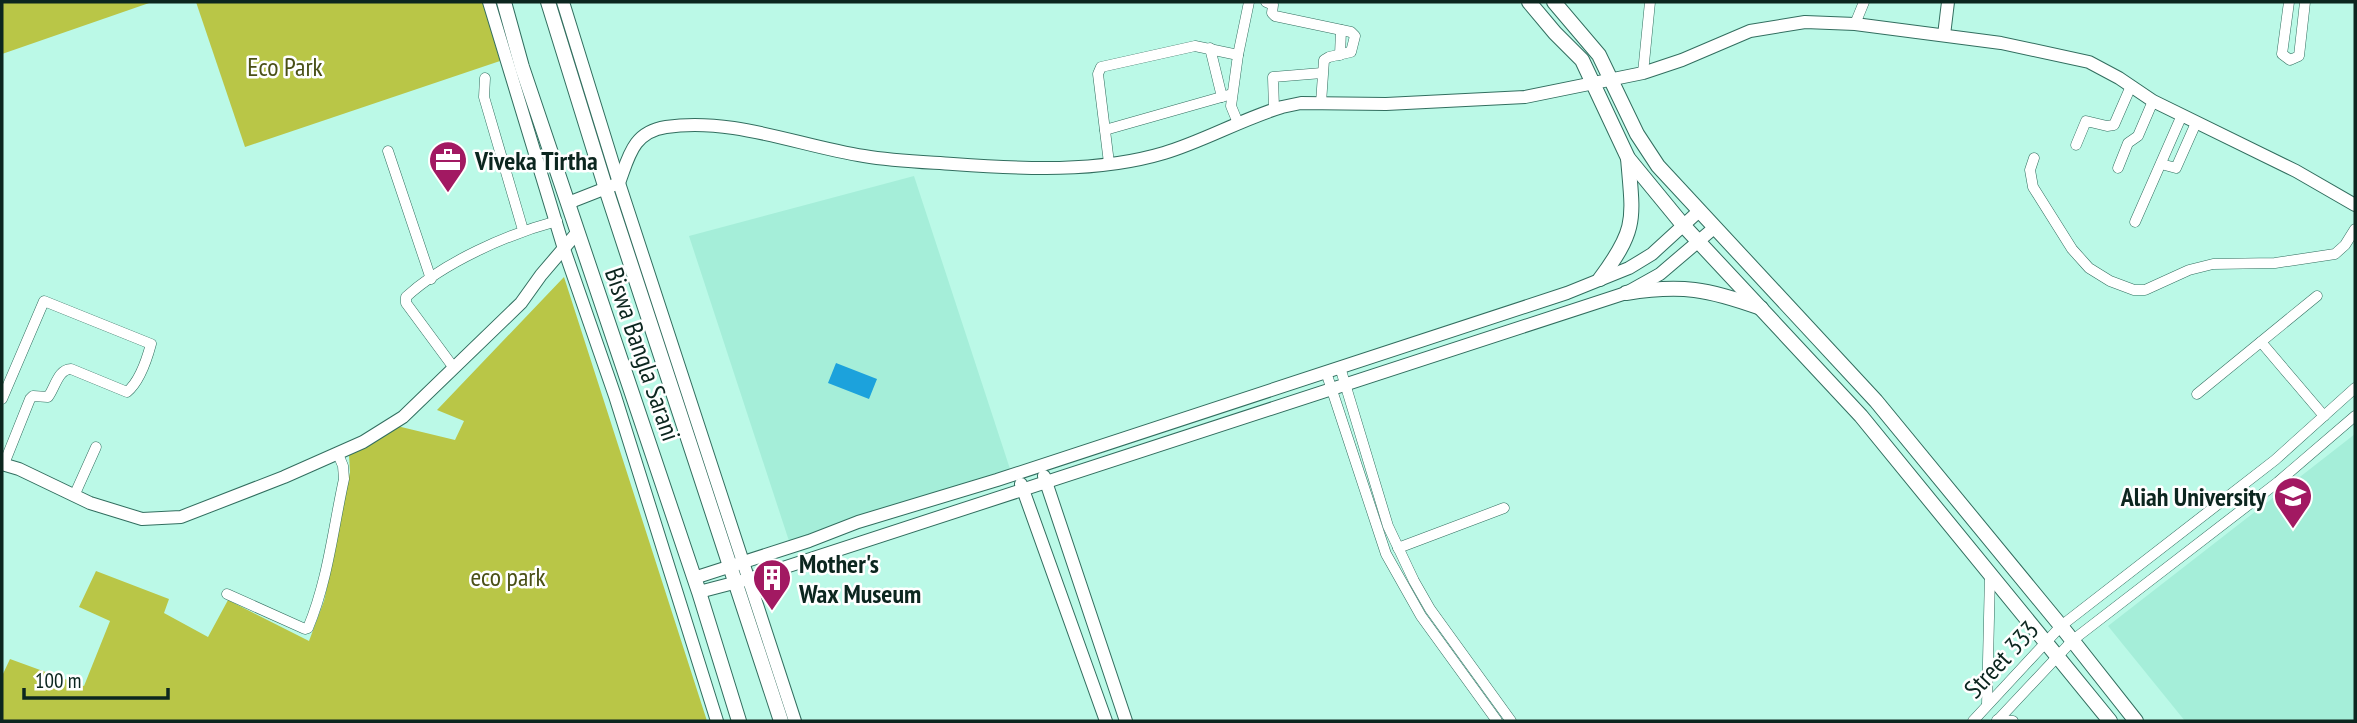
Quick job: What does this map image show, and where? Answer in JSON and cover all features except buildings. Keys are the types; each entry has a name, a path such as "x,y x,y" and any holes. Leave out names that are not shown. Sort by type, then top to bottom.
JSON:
{"main road":[{"name":"Biswa Bangla Sarani","path":"504,2 576,234 696,585 739,721"},
{"name":"Biswa Bangla Sarani","path":"548,2 612,186 742,580 781,721"},
{"path":"1529,2 1582,60 1628,158 1683,225 1861,416 2110,721"},
{"path":"1554,2 1592,45 1646,149 1714,228 1877,401 2136,721"},
{"path":"1600,279 1620,252 1631,225 1632,197 1628,158"},
{"path":"1626,293 1671,287 1696,289 1763,309"}],"street":[{"path":"489,2 564,249 615,396 718,721"},
{"path":"563,2 612,186"},
{"path":"1227,95 1249,2"},
{"path":"1266,2 1272,4 1275,16 1351,32 1354,36 1351,52 1324,60 1321,103"},
{"path":"1643,73 1650,2"},
{"path":"1855,24 1864,2"},
{"path":"1944,34 1948,2"},
{"path":"2289,2 2282,54 2290,60 2299,56 2305,2"},
{"path":"568,202 612,186 633,145 647,133 662,127 687,125 757,132 865,156 911,161 1055,168 1109,163 1165,153 1274,109 1301,103 1386,104 1503,99 1564,90 1643,73 1682,60 1750,31 1805,22 1855,24 1944,34 2089,62 2154,101 2296,171 2355,205"},
{"path":"1109,163 1099,69 1195,46 1238,55"},
{"path":"1210,48 1238,123"},
{"path":"1274,109 1273,77 1322,74"},
{"path":"485,78 484,97 523,230"},
{"path":"2076,145 2086,121 2114,125 2131,86"},
{"path":"1105,130 1227,95"},
{"path":"2118,168 2128,143 2138,136 2154,101"},
{"path":"2135,222 2182,116"},
{"path":"2161,164 2176,168 2196,123"},
{"path":"388,151 431,279"},
{"path":"2034,158 2030,170 2033,187 2072,250 2090,268 2110,281 2134,290 2145,290 2189,270 2213,264 2275,263 2335,254 2355,229"},
{"path":"696,585 737,565 858,522 1017,473 1567,293 1629,268 1652,254 1699,211"},
{"path":"454,369 407,303 409,294 465,258 523,230 557,221"},
{"path":"696,585 742,580 1626,293 1660,274 1714,228"},
{"path":"2,399 44,301 150,344 140,372 131,391 127,393 71,369 61,372 48,397 37,395 30,398 6,448 3,464 110,510 142,519 181,517 293,474 385,430 403,417 521,303 576,234"},
{"path":"2197,394 2317,296"},
{"path":"2261,342 2324,416"},
{"path":"1340,367 1388,526 1398,548 1430,609 1511,721"},
{"path":"1326,372 1386,554 1421,616 1497,721"},
{"name":"Street 333","path":"1973,721 2061,626 2275,460 2355,388"},
{"name":"Street 333","path":"1997,721 2073,640 2278,482 2355,416"},
{"path":"74,496 96,447"},
{"path":"227,594 308,628 326,576 344,479 338,454"},
{"path":"1040,465 1126,721"},
{"path":"1017,473 1106,721"},
{"path":"1398,548 1504,508"},
{"path":"1987,705 1990,573"},
{"path":"742,580 795,721"},
{"path":"1997,721 2013,721"}],"shaded area":[{"path":"914,176 1011,472 790,544 689,236"},
{"name":"Aliah University","path":"2355,434 2355,721 2185,721 2108,626"}],"green space":[{"path":"2,2 152,2 2,54"},
{"name":"Eco Park","path":"196,2 483,2 500,61 245,147"},
{"name":"eco park","path":"564,277 707,721 2,721 2,676 10,659 84,686 110,621 79,607 96,571 169,599 164,613 208,637 228,600 309,641 324,601 333,560 350,472 349,455 397,426 455,440 464,421 437,410"}],"water":[{"path":"836,363 877,379 869,399 828,383"}],"place":[{"name":"Viveka Tirtha","path":"448,194"},
{"name":"Aliah University","path":"2293,530"},
{"name":"Mother's Wax Museum","path":"772,612"}]}
